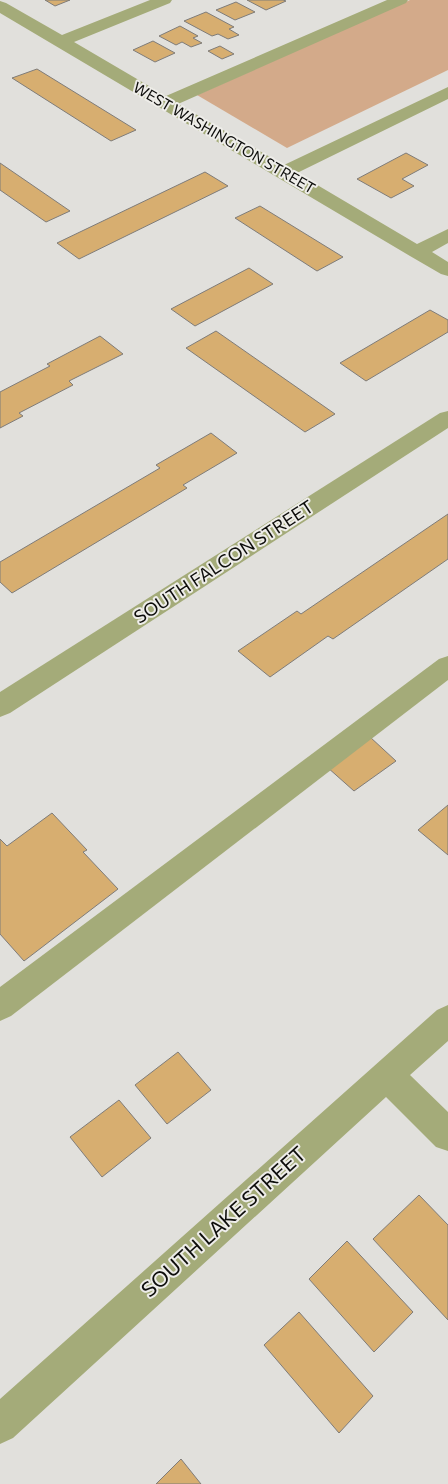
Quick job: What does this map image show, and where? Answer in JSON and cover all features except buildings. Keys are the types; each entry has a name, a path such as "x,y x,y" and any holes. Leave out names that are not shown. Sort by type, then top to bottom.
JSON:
{"street":[{"path":"60,42 164,0"},
{"path":"165,103 400,0"},
{"name":"WEST WASHINGTON STREET","path":"0,6 448,270"},
{"path":"284,172 448,92"},
{"path":"417,252 448,235"},
{"name":"SOUTH FALCON STREET","path":"2,702 448,418"},
{"path":"0,1006 448,666"},
{"name":"SOUTH LAKE STREET","path":"0,1425 448,1020"},
{"path":"387,1075 448,1135"}],"shaded area":[{"path":"410,0 448,0 448,70 287,148 197,95"}]}
